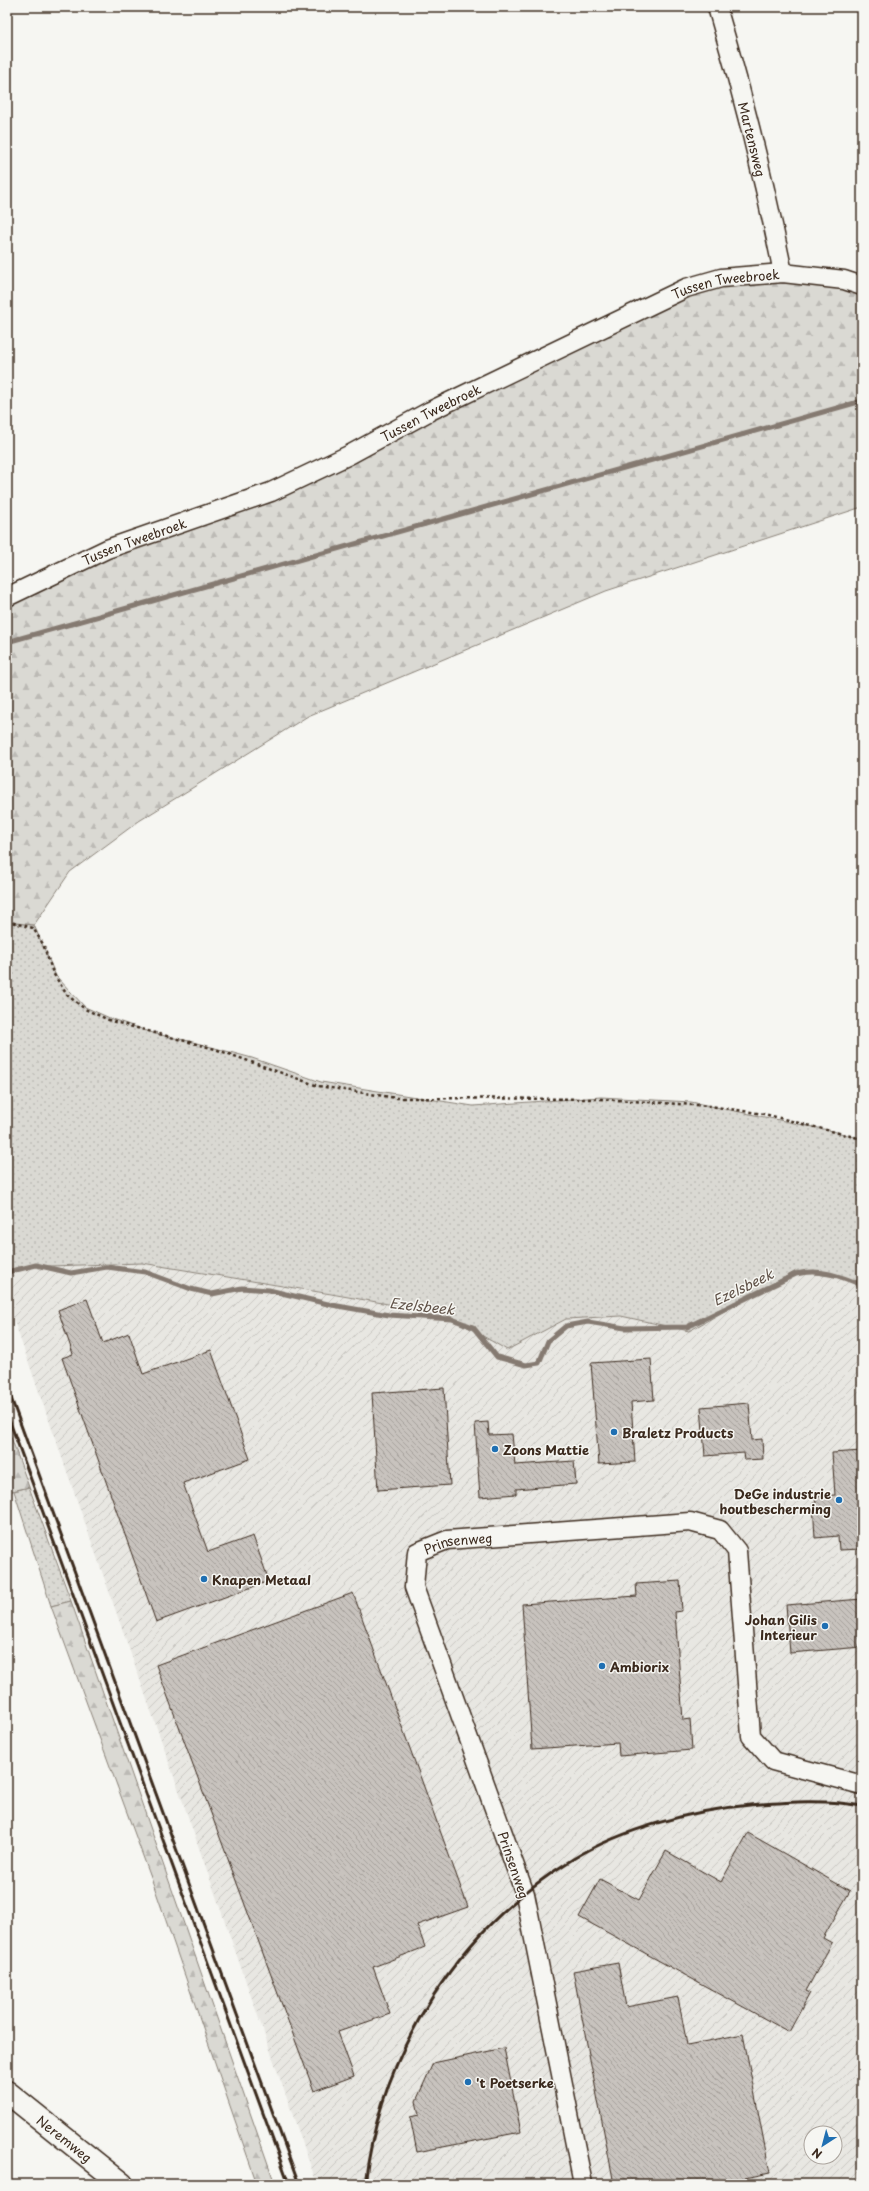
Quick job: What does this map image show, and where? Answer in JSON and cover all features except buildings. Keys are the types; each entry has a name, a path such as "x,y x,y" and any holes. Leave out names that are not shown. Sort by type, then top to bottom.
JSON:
{"street":[{"name":"Martensweg","path":"717,7 733,60 770,210 783,273"},
{"name":"Tussen Tweebroek","path":"7,597 107,549 271,492 348,455 430,411 686,288 721,278 783,273 844,280 862,286"},
{"name":"Prinsenweg","path":"583,2184 525,1894 414,1587 417,1552 448,1540 690,1522 720,1530 737,1550 751,1736 773,1761 862,1785"},
{"name":"Neremweg","path":"7,2092 122,2184"}],"path":[{"path":"7,921 33,928 43,944 53,973 68,994 85,1009 111,1021 215,1049 318,1086 396,1098 600,1099 710,1106 764,1114 862,1139"}],"shaded area":[{"path":"142,1263 445,1314 507,1350 566,1319 621,1316 689,1331 796,1271 862,1281 862,2184 317,2184 7,1301 7,1270 19,1267"}],"green space":[{"path":"776,280 848,287 862,293 862,507 606,591 308,716 139,821 70,872 34,925 7,922 7,602 112,553 394,436 686,295 722,283"},
{"path":"7,922 34,925 56,976 85,1007 112,1019 156,1034 189,1041 252,1058 321,1082 473,1106 601,1097 691,1102 833,1131 862,1139 862,1281 796,1271 689,1331 621,1316 566,1319 507,1350 445,1314 142,1263 19,1267 7,1270"},
{"path":"7,1426 29,1487 8,1492 7,1490"},
{"path":"29,1487 71,1601 51,1606 14,1491"},
{"path":"71,1601 275,2184 257,2184 154,1886 51,1606"}],"waterway":[{"path":"7,642 862,401"},
{"name":"Ezelsbeek","path":"8,1272 36,1265 71,1273 107,1267 145,1272 191,1289 212,1294 242,1288 269,1290 332,1305 389,1315 452,1319 473,1327 497,1357 526,1365 539,1363 548,1341 566,1326 588,1322 625,1328 687,1327 796,1274 805,1272 822,1272 862,1285"}],"railway":[{"path":"7,1387 299,2184"},
{"path":"7,1414 289,2184"},
{"path":"365,2184 374,2135 388,2087 408,2041 432,1998 461,1958 494,1921 532,1888 573,1859 592,1848 636,1830 682,1816 750,1805 778,1803 834,1802 862,1806"}],"place":[{"name":"Braletz Products","path":"614,1432"},
{"name":"Zoons Mattie","path":"495,1449"},
{"name":"DeGe industrie houtbescherming","path":"839,1500"},
{"name":"Knapen Metaal","path":"204,1579"},
{"name":"Johan Gilis Interieur","path":"825,1626"},
{"name":"Ambiorix","path":"602,1666"},
{"name":"'t Poetserke","path":"468,2082"}]}
